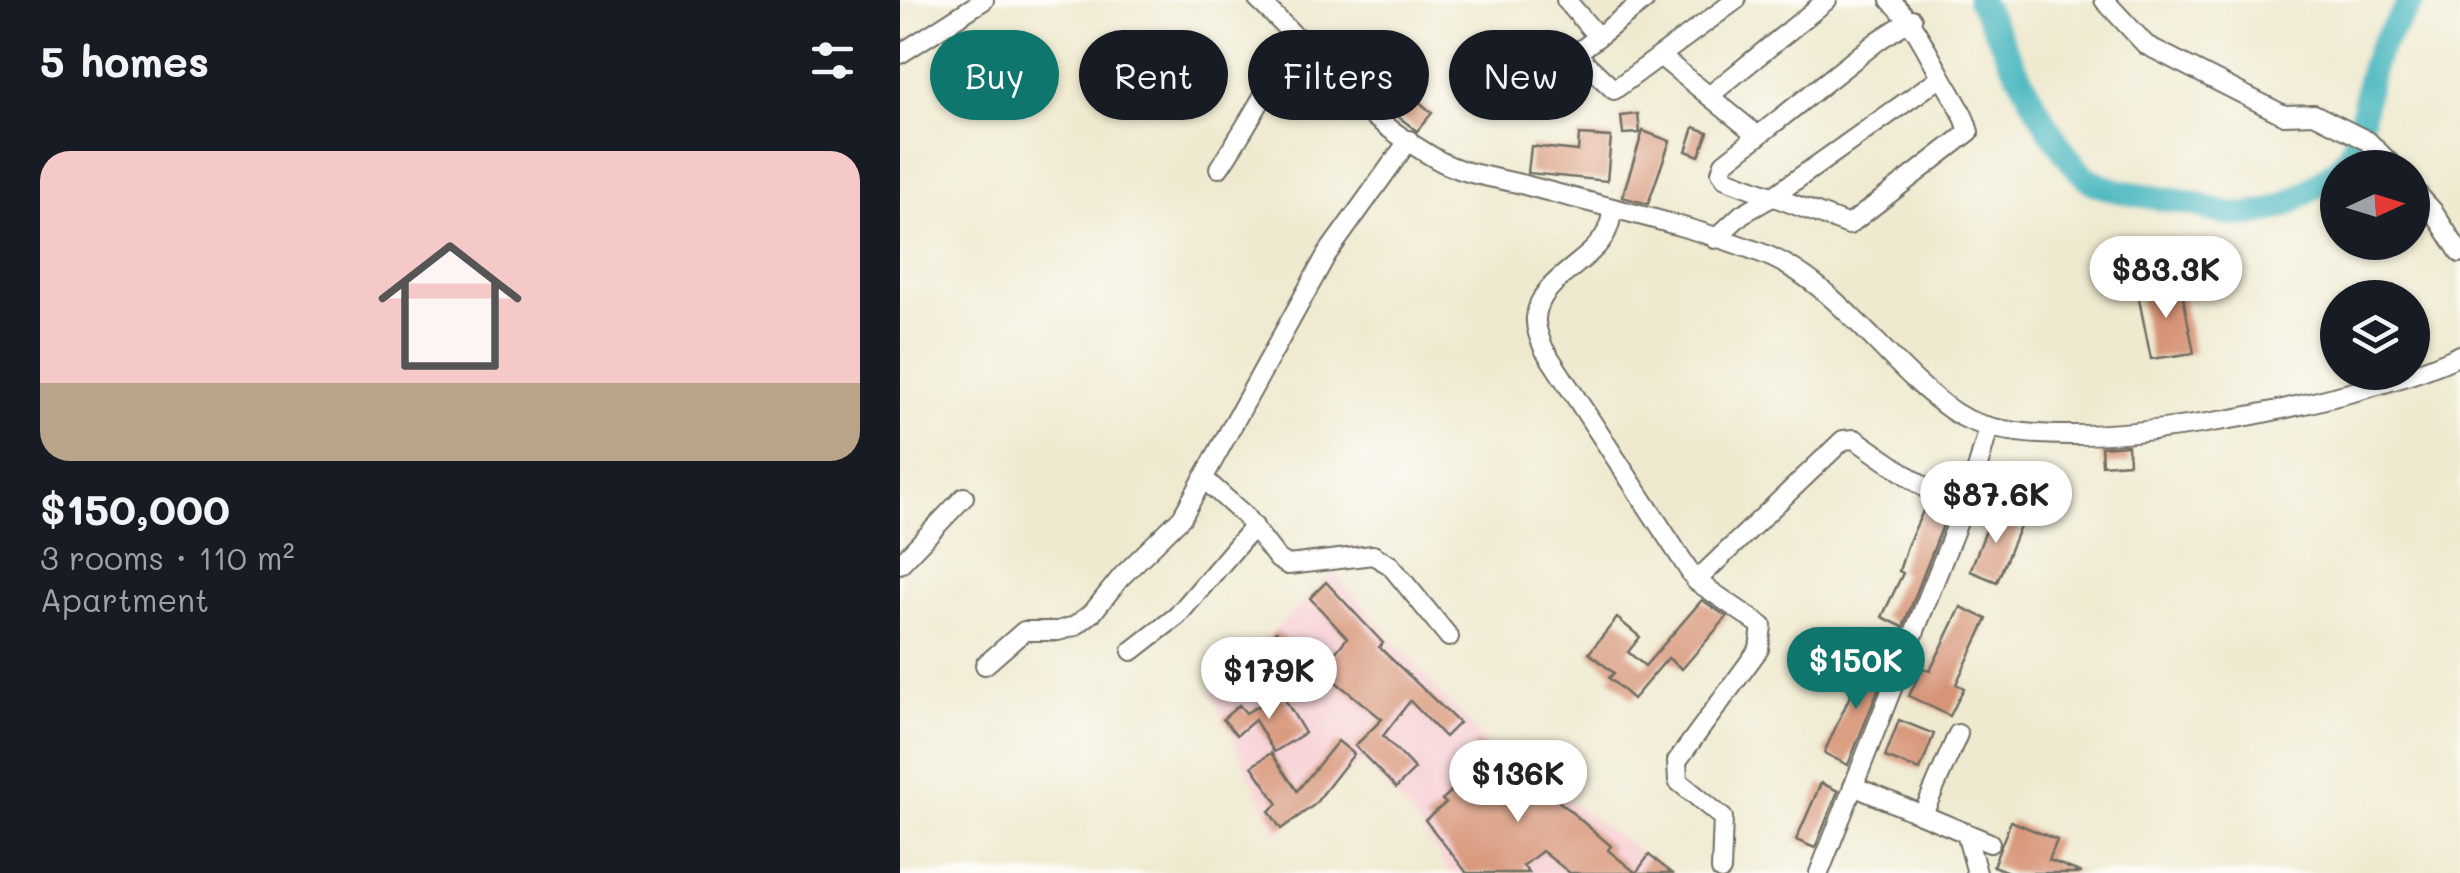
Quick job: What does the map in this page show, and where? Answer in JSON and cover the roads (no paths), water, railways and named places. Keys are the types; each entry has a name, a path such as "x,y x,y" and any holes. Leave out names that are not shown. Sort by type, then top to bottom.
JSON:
{"street":[{"path":"900,54 984,0"},
{"path":"1258,0 1291,30"},
{"path":"1566,0 1598,37"},
{"path":"1646,0 1576,54 1614,90 1736,0"},
{"path":"1709,96 1827,0"},
{"path":"1890,0 1912,20 1941,77 1964,110 1970,132 1849,225 1726,179 1721,172 1724,164 1879,40 1912,20"},
{"path":"2104,0 2146,45 2284,116 2314,114 2368,141 2377,150"},
{"path":"1660,56 1758,136"},
{"path":"1715,239 1742,214 1772,197 1941,77"},
{"path":"1219,168 1252,120"},
{"path":"1382,120 1442,162 1715,239 1764,254 1797,270 1917,384 1956,414 1989,428 2068,434 2221,423 2331,396 2442,364 2460,355"},
{"path":"985,665 1024,632 1058,632 1075,626 1094,612 1182,517 1327,254 1409,140"},
{"path":"2430,208 2460,253"},
{"path":"1613,210 1607,232 1597,245 1540,301 1536,328 1544,348 1696,581 1762,626 1760,649 1677,761 1678,781 1724,818 1721,870"},
{"path":"1818,873 1961,514 1989,428"},
{"path":"1696,581 1844,440 1854,438 1961,514"},
{"path":"1203,478 1288,565 1372,555 1390,564 1449,637"},
{"path":"900,564 964,497"},
{"path":"1132,651 1177,616 1254,526"},
{"path":"1923,814 1958,734"},
{"path":"1854,786 1990,843"},
{"path":"1966,833 1977,873"}],"waterway":[{"path":"1979,0 2049,129 2082,173 2097,184 2239,215 2271,211 2320,183"},
{"path":"2351,150 2377,54 2413,0"}]}
